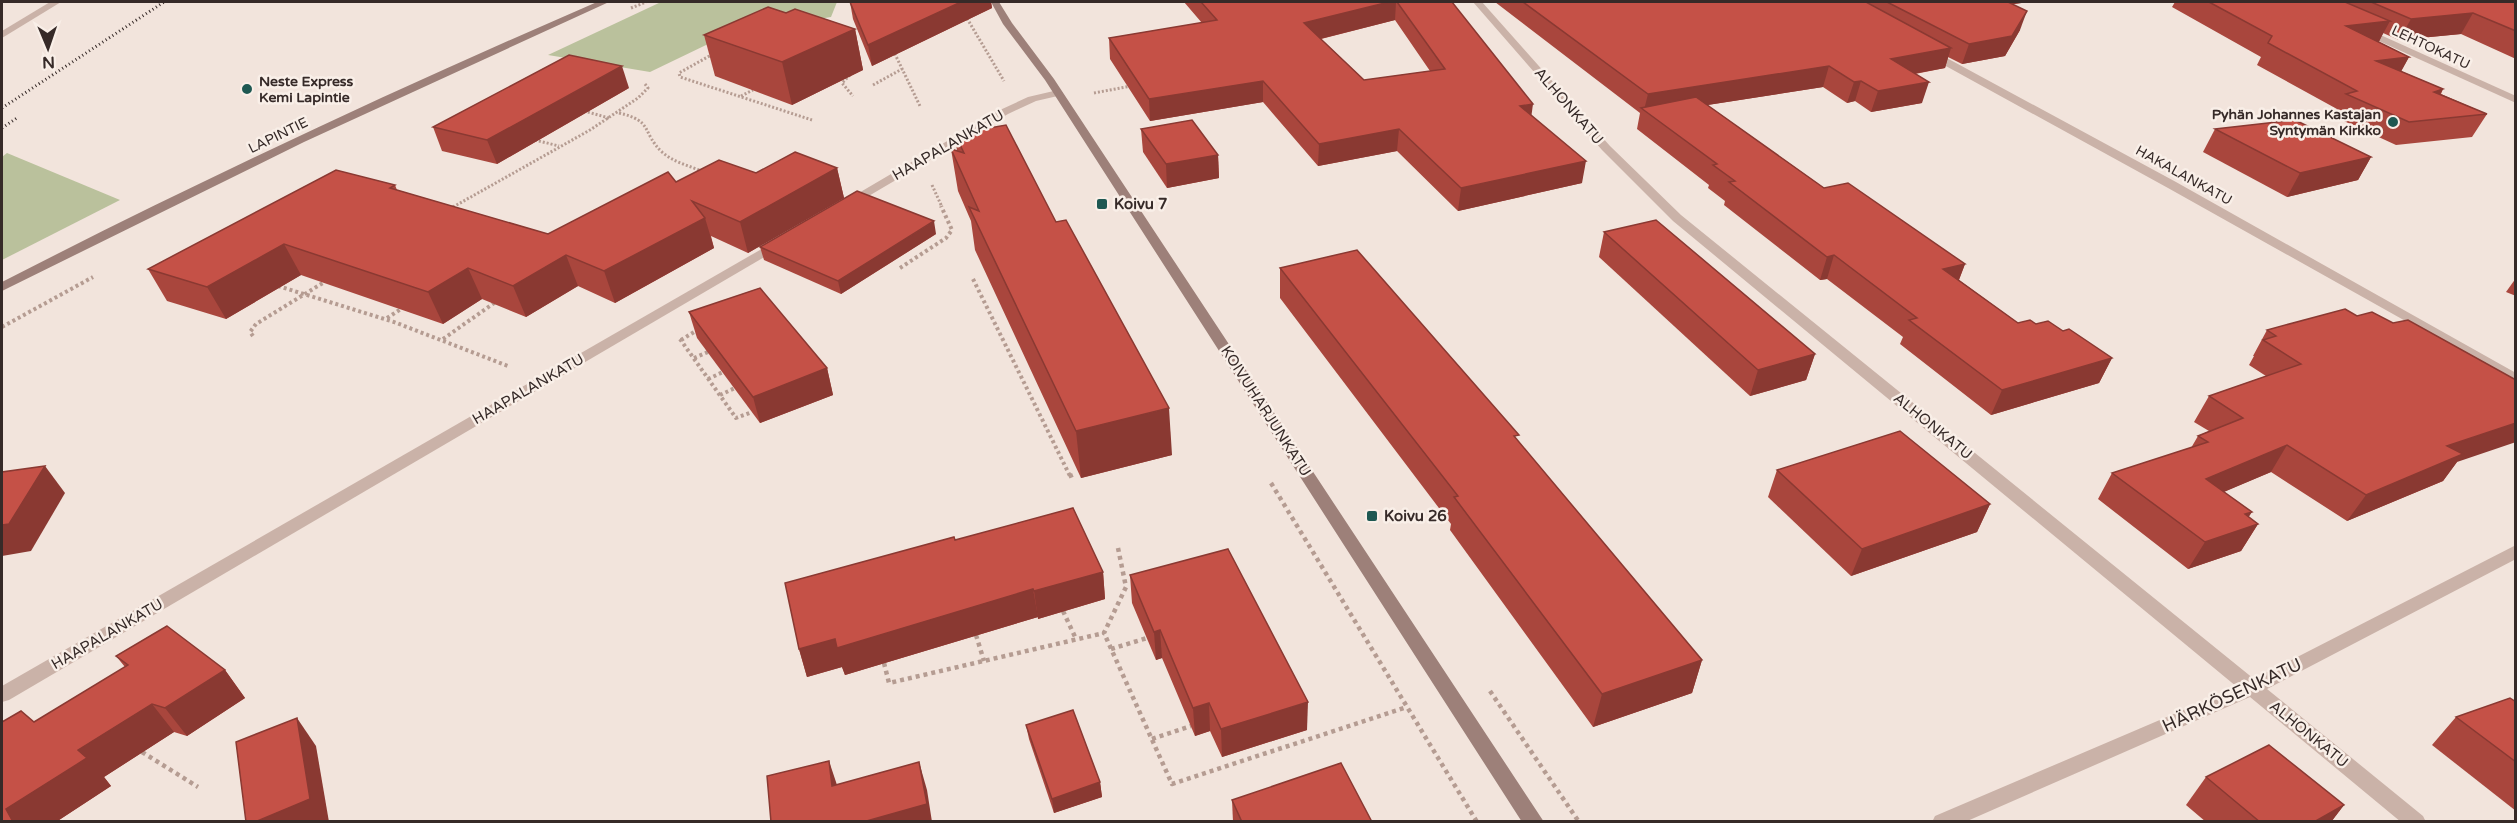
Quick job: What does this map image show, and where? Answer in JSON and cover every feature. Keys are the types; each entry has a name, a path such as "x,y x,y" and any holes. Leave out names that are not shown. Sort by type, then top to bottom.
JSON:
{"street":[{"path":"2,35 56,2"},
{"name":"LAPINTIE","path":"2,287 144,215 604,2"},
{"name":"KOIVUHARJUNKATU","path":"995,2 1008,24 1058,93 1533,822"},
{"name":"ALHONKATU","path":"1478,2 1606,148 1677,218 2416,822"},
{"name":"LEHTOKATU","path":"2356,27 2516,100"},
{"name":"HAKALANKATU","path":"1919,47 2172,185 2516,379"},
{"name":"HAAPALANKATU","path":"836,210 1018,105 1058,93"},
{"name":"HAAPALANKATU","path":"2,695 793,234"},
{"name":"HÄRKÖSENKATU","path":"1942,822 2253,688 2516,551"}],"path":[{"path":"963,12 1018,105"},
{"path":"892,48 920,106"},
{"path":"717,53 688,66 679,73 680,77 812,120"},
{"path":"873,85 903,70 909,71"},
{"path":"853,72 842,83 853,96"},
{"path":"447,212 619,112 646,93 648,88 645,84"},
{"path":"1094,93 1139,85"},
{"path":"740,96 753,90"},
{"path":"579,109 609,118"},
{"path":"619,112 642,120 648,125 661,152 708,174 698,179"},
{"path":"527,138 560,147"},
{"path":"900,268 946,238 952,230 921,160"},
{"path":"923,191 932,186"},
{"path":"253,336 250,332 256,324 336,276"},
{"path":"973,279 1073,481"},
{"path":"270,284 346,303 443,339 542,381"},
{"path":"443,339 504,296"},
{"path":"387,319 401,309"},
{"path":"660,312 736,418 752,412"},
{"path":"681,340 700,328"},
{"path":"694,358 708,352"},
{"path":"708,379 723,372"},
{"path":"720,395 735,388"},
{"path":"1265,472 1477,822"},
{"path":"1118,549 1126,586 1104,633 1172,784 1407,707"},
{"path":"1064,611 1076,639"},
{"path":"884,663 889,683 1104,633"},
{"path":"976,635 984,661"},
{"path":"1111,649 1147,638"},
{"path":"1152,739 1191,726"},
{"path":"142,752 198,787"}],"green space":[{"path":"661,2 837,2 831,17 731,33 650,72 548,55"},
{"path":"7,153 120,200 2,260 2,157"}],"building":[{"path":"850,2 961,2 868,45"},
{"path":"1201,2 1389,2 1304,23 1364,80 1445,69 1397,2 1452,2 1533,104 1520,106 1586,161 1461,188 1399,129 1319,144 1263,81 1149,99 1109,38 1217,20"},
{"path":"1523,2 1866,2 1951,48 1891,59 1929,82 1878,91 1861,81 1854,82 1829,66 1648,94"},
{"path":"1887,2 2008,2 2027,11 2012,36 1969,44"},
{"path":"2209,2 2345,2 2390,21 2346,26 2409,57 2376,61 2443,89 2434,92 2487,114 2409,122 2346,94 2357,91 2268,43 2272,36"},
{"path":"2371,2 2516,2 2516,31 2473,13 2411,19"},
{"path":"768,7 786,13 795,9 855,29 782,62 704,35"},
{"path":"569,55 622,66 487,140 433,127"},
{"path":"1696,97 1824,188 1848,183 1965,264 1943,269 2018,323 2030,320 2036,324 2048,321 2063,331 2069,329 2112,358 2002,390 1909,320 1917,318 1834,255 1827,257 1729,182 1735,181 1713,165 1717,164 1641,108"},
{"path":"1192,120 1218,155 1166,164 1141,129"},
{"path":"2295,120 2371,157 2300,173 2215,129"},
{"path":"1006,125 1056,222 1066,220 1169,408 1076,431 969,207 979,211 951,149 964,153 955,134"},
{"path":"795,152 837,168 740,222 692,201 705,218 604,271 566,255 513,286 468,268 428,292 284,244 207,287 148,269 336,170 395,185 390,188 548,234 668,172 676,182 719,160 756,173"},
{"path":"857,191 934,221 838,281 760,247"},
{"path":"1656,220 1815,354 1758,370 1604,232"},
{"path":"1357,250 1519,435 1514,436 1702,660 1602,694 1454,497 1458,496 1280,268"},
{"path":"760,288 827,368 753,397 689,312"},
{"path":"2345,309 2357,316 2372,312 2393,323 2408,320 2516,380 2516,423 2447,446 2463,454 2366,495 2287,445 2206,479 2252,512 2245,514 2258,524 2205,542 2112,473 2208,442 2198,436 2243,418 2209,396 2301,364 2263,340 2276,336 2267,330"},
{"path":"1900,431 1990,504 1862,549 1777,470"},
{"path":"45,466 9,524 2,525 2,472"},
{"path":"1073,508 1103,572 1034,591 1033,589 837,648 835,639 799,649 785,583 954,537 955,540"},
{"path":"1228,549 1308,702 1221,729 1209,703 1193,708 1160,630 1154,632 1130,575"},
{"path":"167,626 225,670 165,708 152,704 78,750 87,758 6,809 13,822 2,822 2,722 21,711 34,722 128,665 116,656"},
{"path":"2510,698 2516,702 2516,762 2456,717"},
{"path":"1073,710 1100,782 1052,799 1026,725"},
{"path":"297,718 310,799 255,822 246,822 236,742"},
{"path":"2269,745 2344,805 2314,822 2260,822 2206,777"},
{"path":"829,761 832,786 919,762 927,804 863,822 771,822 767,776"},
{"path":"1341,763 1372,822 1242,822 1232,800"}],"railway":[{"path":"2,108 164,2"},
{"path":"2,128 17,118"}],"place":[{"name":"Neste Express Kemi Lapintie","path":"247,89"},
{"name":"Pyhän Johannes Kastajan Syntymän Kirkko","path":"2393,122"},
{"name":"Koivu 7","path":"1102,204"},
{"name":"Koivu 26","path":"1372,516"}]}
